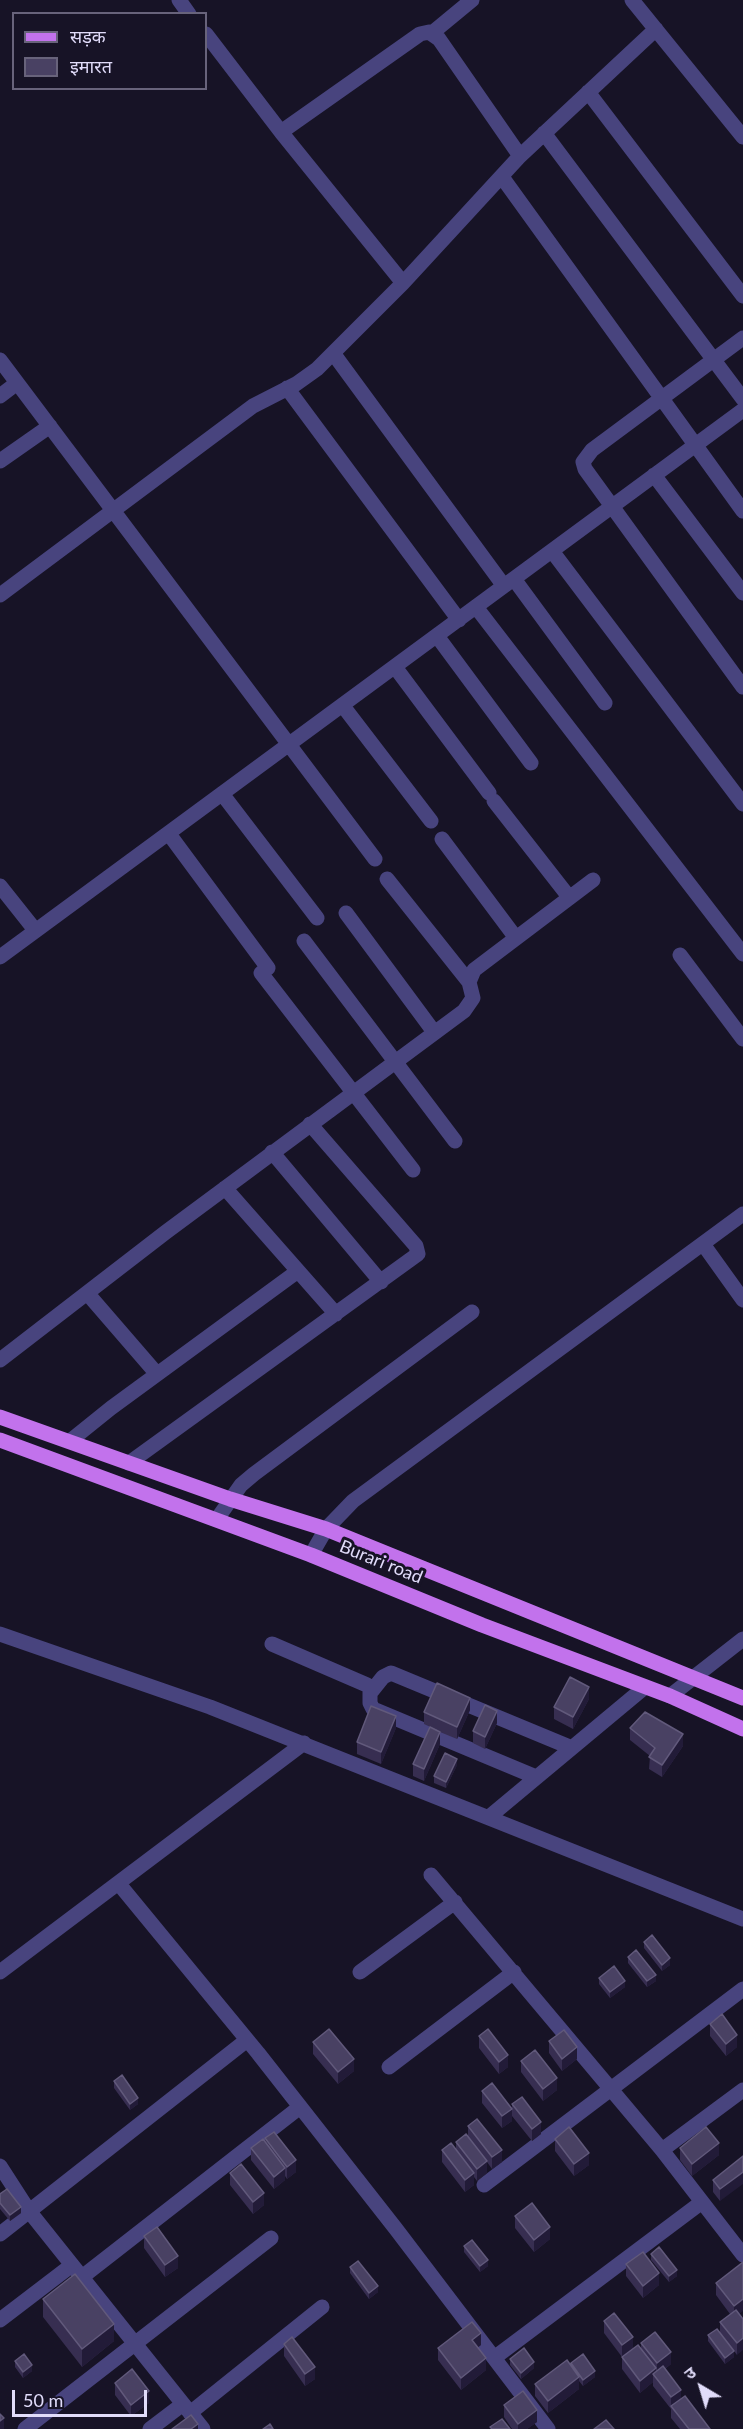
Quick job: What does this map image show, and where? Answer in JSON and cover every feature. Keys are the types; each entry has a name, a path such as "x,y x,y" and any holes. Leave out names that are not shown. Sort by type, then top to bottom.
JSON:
{"main road":[{"name":"Burari road","path":"0,1417 230,1499 327,1530 743,1698"},
{"name":"Burari road","path":"0,1440 311,1555 482,1625 670,1696 743,1729"}],"street":[{"path":"281,132 420,34 432,33 472,0"},
{"path":"632,0 743,137"},
{"path":"0,595 253,406 317,369 403,283 520,156 656,29"},
{"path":"432,33 520,156"},
{"path":"207,35 281,132 403,283"},
{"path":"588,92 743,296"},
{"path":"544,133 743,399"},
{"path":"502,177 663,397 743,511"},
{"path":"743,338 586,455 583,462 585,470 743,687"},
{"path":"333,353 605,703"},
{"path":"0,360 291,744 375,859"},
{"path":"0,396 17,383"},
{"path":"287,388 459,620"},
{"path":"0,957 743,410"},
{"path":"0,461 50,426"},
{"path":"654,475 743,593"},
{"path":"552,551 743,804"},
{"path":"476,607 743,954"},
{"path":"437,636 531,763"},
{"path":"395,668 569,897"},
{"path":"343,706 431,820"},
{"path":"223,795 317,918"},
{"path":"169,834 268,968 261,973 413,1170"},
{"path":"442,839 516,938"},
{"path":"0,1360 470,1004 473,998 469,982 387,879"},
{"path":"469,982 474,970 592,880"},
{"path":"0,886 35,930"},
{"path":"346,914 434,1032"},
{"path":"304,941 455,1141"},
{"path":"680,955 743,1039"},
{"path":"129,1463 418,1254 416,1246 310,1124"},
{"path":"272,1152 381,1282"},
{"path":"225,1188 336,1314"},
{"path":"311,1555 327,1530 353,1501 743,1214"},
{"path":"703,1244 743,1300"},
{"path":"69,1441 298,1271"},
{"path":"87,1293 157,1374"},
{"path":"217,1519 230,1499 254,1474 471,1312"},
{"path":"0,1634 210,1707 304,1743 743,1919"},
{"path":"670,1696 743,1639"},
{"path":"272,1644 364,1683 370,1692 370,1703 374,1709 536,1777"},
{"path":"370,1692 383,1677 391,1673 572,1748"},
{"path":"489,1817 645,1687"},
{"path":"0,1972 304,1743"},
{"path":"431,1875 612,2089 743,2255"},
{"path":"119,1884 300,2107 548,2429"},
{"path":"360,1972 455,1902"},
{"path":"389,2067 514,1972"},
{"path":"484,2185 743,1989"},
{"path":"0,2234 247,2040"},
{"path":"662,2150 743,2090"},
{"path":"0,2320 77,2271 300,2107"},
{"path":"0,2166 29,2211 203,2429"},
{"path":"494,2358 702,2202"},
{"path":"25,2429 271,2238"},
{"path":"150,2429 187,2409 322,2307"}],"building":[{"path":"570,1677 589,1687 573,1717 554,1707"},
{"path":"437,1683 470,1698 457,1727 424,1712"},
{"path":"485,1705 497,1711 485,1737 473,1731"},
{"path":"371,1706 396,1716 381,1752 357,1742"},
{"path":"645,1712 683,1734 662,1765 649,1757 655,1748 630,1728"},
{"path":"430,1727 440,1732 424,1769 413,1764"},
{"path":"445,1753 457,1759 446,1782 434,1776"},
{"path":"652,1935 670,1958 662,1965 644,1942"},
{"path":"636,1950 656,1975 647,1981 628,1957"},
{"path":"614,1966 625,1981 610,1992 599,1978"},
{"path":"722,2014 737,2035 726,2044 710,2024"},
{"path":"329,2029 354,2059 338,2072 313,2042"},
{"path":"488,2029 508,2055 499,2062 479,2036"},
{"path":"564,2030 577,2047 562,2059 549,2041"},
{"path":"535,2050 557,2078 543,2089 521,2061"},
{"path":"122,2075 138,2098 130,2104 114,2081"},
{"path":"492,2083 512,2109 502,2116 482,2091"},
{"path":"522,2097 541,2122 532,2129 512,2104"},
{"path":"477,2119 502,2150 492,2157 468,2126"},
{"path":"569,2127 589,2153 574,2164 555,2139"},
{"path":"706,2127 719,2143 692,2164 680,2148"},
{"path":"274,2132 296,2160 287,2167 265,2138"},
{"path":"466,2134 487,2161 477,2169 456,2142"},
{"path":"263,2139 285,2168 274,2177 251,2148"},
{"path":"451,2143 474,2173 465,2180 442,2150"},
{"path":"743,2156 743,2172 720,2189 713,2180"},
{"path":"241,2164 264,2193 253,2202 230,2173"},
{"path":"7,2189 21,2207 10,2215 0,2203 0,2194"},
{"path":"532,2203 550,2227 534,2240 515,2216"},
{"path":"157,2227 178,2256 165,2265 144,2236"},
{"path":"472,2240 488,2260 480,2266 464,2246"},
{"path":"659,2247 677,2270 669,2276 651,2254"},
{"path":"643,2252 659,2273 643,2286 626,2264"},
{"path":"358,2261 378,2286 369,2293 350,2267"},
{"path":"743,2262 743,2299 734,2306 716,2283"},
{"path":"75,2274 114,2324 82,2349 43,2299"},
{"path":"736,2310 743,2319 743,2338 737,2343 720,2322"},
{"path":"614,2313 633,2337 622,2345 604,2321"},
{"path":"472,2322 481,2333 472,2340 486,2358 461,2378 438,2348"},
{"path":"717,2329 734,2351 725,2358 708,2335"},
{"path":"655,2332 671,2352 657,2363 641,2343"},
{"path":"292,2337 315,2367 305,2374 284,2344"},
{"path":"638,2345 656,2368 640,2381 622,2357"},
{"path":"524,2348 534,2362 521,2373 510,2359"},
{"path":"24,2354 32,2365 23,2372 15,2361"},
{"path":"583,2354 595,2371 583,2380 571,2363"},
{"path":"567,2360 579,2377 548,2401 535,2384"},
{"path":"663,2366 681,2390 671,2397 653,2374"},
{"path":"132,2369 149,2391 131,2405 115,2383"},
{"path":"523,2391 537,2410 518,2424 504,2405"},
{"path":"685,2396 710,2429 689,2429 671,2406"},
{"path":"191,2415 198,2424 191,2429 172,2429"},
{"path":"502,2419 510,2429 490,2427"},
{"path":"606,2420 614,2429 594,2429"},
{"path":"270,2424 273,2429 263,2429"}]}
